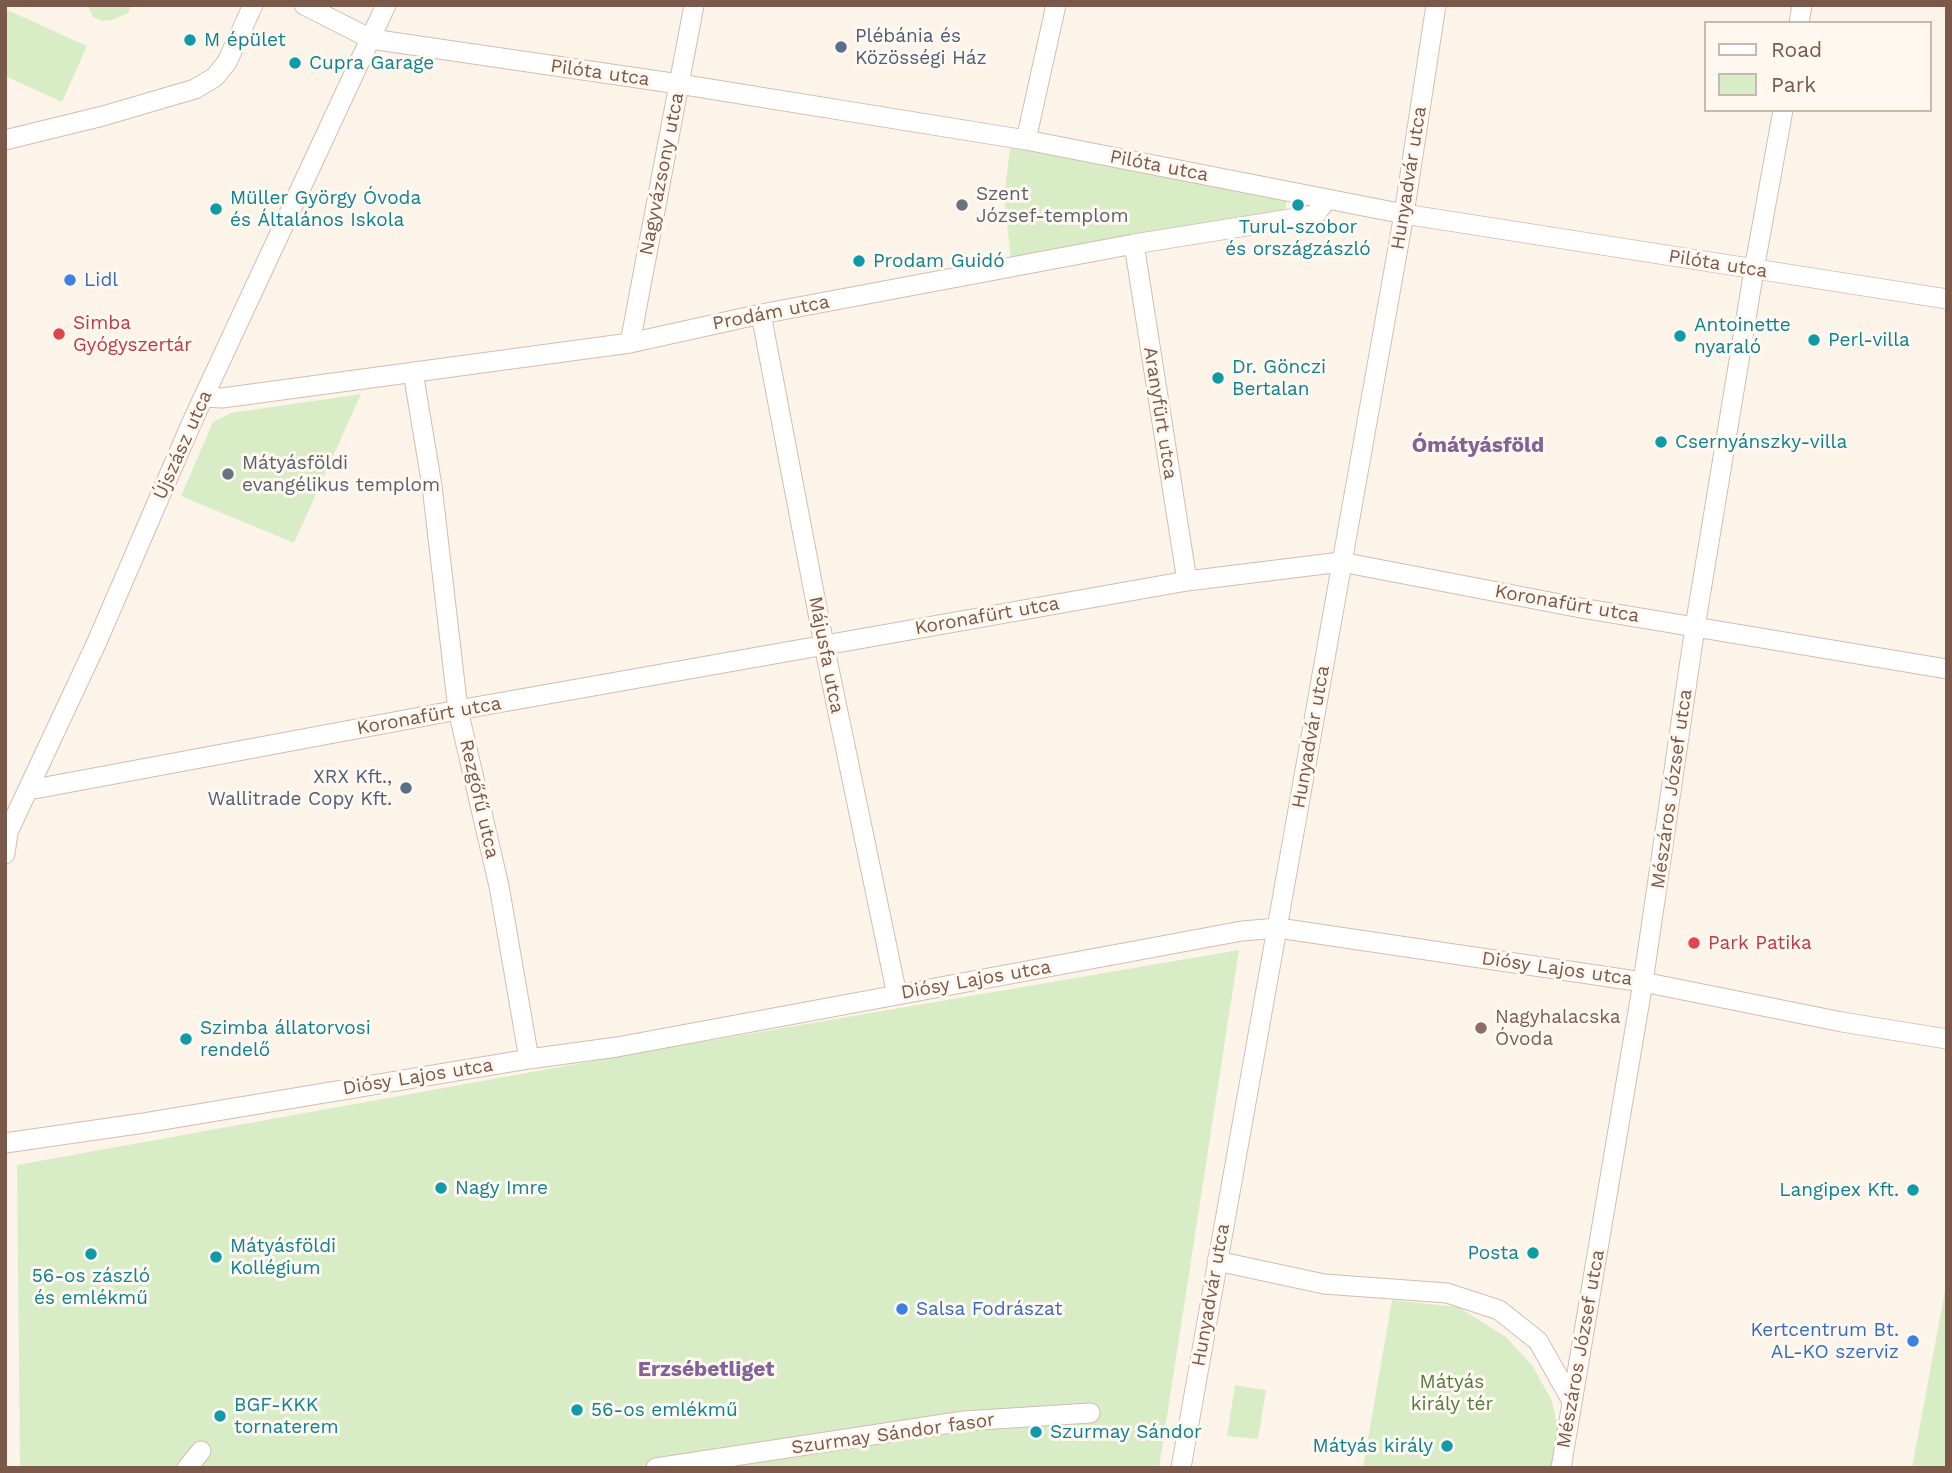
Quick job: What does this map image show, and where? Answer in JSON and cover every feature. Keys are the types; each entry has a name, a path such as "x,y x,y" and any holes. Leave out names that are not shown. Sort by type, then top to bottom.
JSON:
{"street":[{"path":"5,140 103,116 195,89 215,77 227,62 253,5"},
{"path":"304,5 371,39"},
{"name":"Újszász utca","path":"5,854 7,832 29,790 204,397 386,5"},
{"name":"Nagyvázsony utca","path":"630,343 694,5"},
{"path":"1026,140 1055,5"},
{"name":"Hunyadvár utca","path":"1181,1468 1404,214 1436,5"},
{"name":"Pilóta utca","path":"371,39 1026,140 1404,214 1947,299"},
{"name":"Mészáros József utca","path":"1561,1468 1643,982 1696,627 1754,270 1783,112"},
{"name":"Prodám utca","path":"204,397 222,398 630,343 761,314 1134,244 1315,215 1327,199"},
{"name":"Aranyfürt utca","path":"1134,244 1187,581"},
{"name":"Májusfa utca","path":"761,314 824,645 897,995"},
{"name":"Rezgőfű utca","path":"413,372 432,486 458,710 499,886 529,1059"},
{"name":"Koronafürt utca","path":"29,790 458,710 1187,581 1341,562 1581,608 1947,669"},
{"name":"Diósy Lajos utca","path":"5,1143 618,1047 1242,931 1278,928 1643,982 1947,1040"},
{"path":"1217,1261 1324,1284 1447,1293 1499,1310 1538,1341 1572,1401"},
{"name":"Szurmay Sándor fasor","path":"656,1468 964,1421 1090,1413"},
{"path":"187,1468 201,1451 204,1468"}],"green space":[{"path":"87,5 131,5 128,13 103,21 93,17"},
{"path":"5,9 87,46 62,102 5,76"},
{"path":"1011,139 1287,195 1285,216 1012,266 1004,199"},
{"path":"361,394 294,543 181,496 213,422 231,413"},
{"path":"1239,950 1159,1468 20,1468 17,1165 637,1053"},
{"path":"1947,1280 1947,1468 1912,1468"},
{"name":"Mátyás király tér","path":"1392,1300 1458,1307 1506,1337 1532,1365 1552,1401 1560,1438 1555,1468 1363,1468"},
{"path":"1235,1385 1266,1390 1258,1439 1227,1436"}],"place":[{"name":"M épület","path":"190,40"},
{"name":"Plébánia és Közösségi Ház","path":"841,47"},
{"name":"Cupra Garage","path":"295,63"},
{"name":"Szent József-templom","path":"962,205"},
{"name":"Turul-szobor és országzászló","path":"1298,205"},
{"name":"Müller György Óvoda és Általános Iskola","path":"216,209"},
{"name":"Prodam Guidó","path":"859,261"},
{"name":"Lidl","path":"70,280"},
{"name":"Simba Gyógyszertár","path":"59,334"},
{"name":"Antoinette nyaraló","path":"1680,336"},
{"name":"Perl-villa","path":"1814,340"},
{"name":"Dr. Gönczi Bertalan","path":"1218,378"},
{"name":"Csernyánszky-villa","path":"1661,442"},
{"name":"Mátyásföldi evangélikus templom","path":"228,474"},
{"name":"XRX Kft., Wallitrade Copy Kft.","path":"406,788"},
{"name":"Park Patika","path":"1694,943"},
{"name":"Nagyhalacska Óvoda","path":"1481,1028"},
{"name":"Szimba állatorvosi rendelő","path":"186,1039"},
{"name":"Nagy Imre","path":"441,1188"},
{"name":"Langipex Kft.","path":"1913,1190"},
{"name":"Posta","path":"1533,1253"},
{"name":"56-os zászló és emlékmű","path":"91,1254"},
{"name":"Mátyásföldi Kollégium","path":"216,1257"},
{"name":"Salsa Fodrászat","path":"902,1309"},
{"name":"Kertcentrum Bt. AL-KO szerviz","path":"1913,1341"},
{"name":"56-os emlékmű","path":"577,1410"},
{"name":"BGF-KKK tornaterem","path":"220,1416"},
{"name":"Szurmay Sándor","path":"1036,1432"},
{"name":"Mátyás király","path":"1447,1446"}],"district":[{"name":"Ómátyásföld","path":"1478,446"},
{"name":"Erzsébetliget","path":"706,1370"}]}
